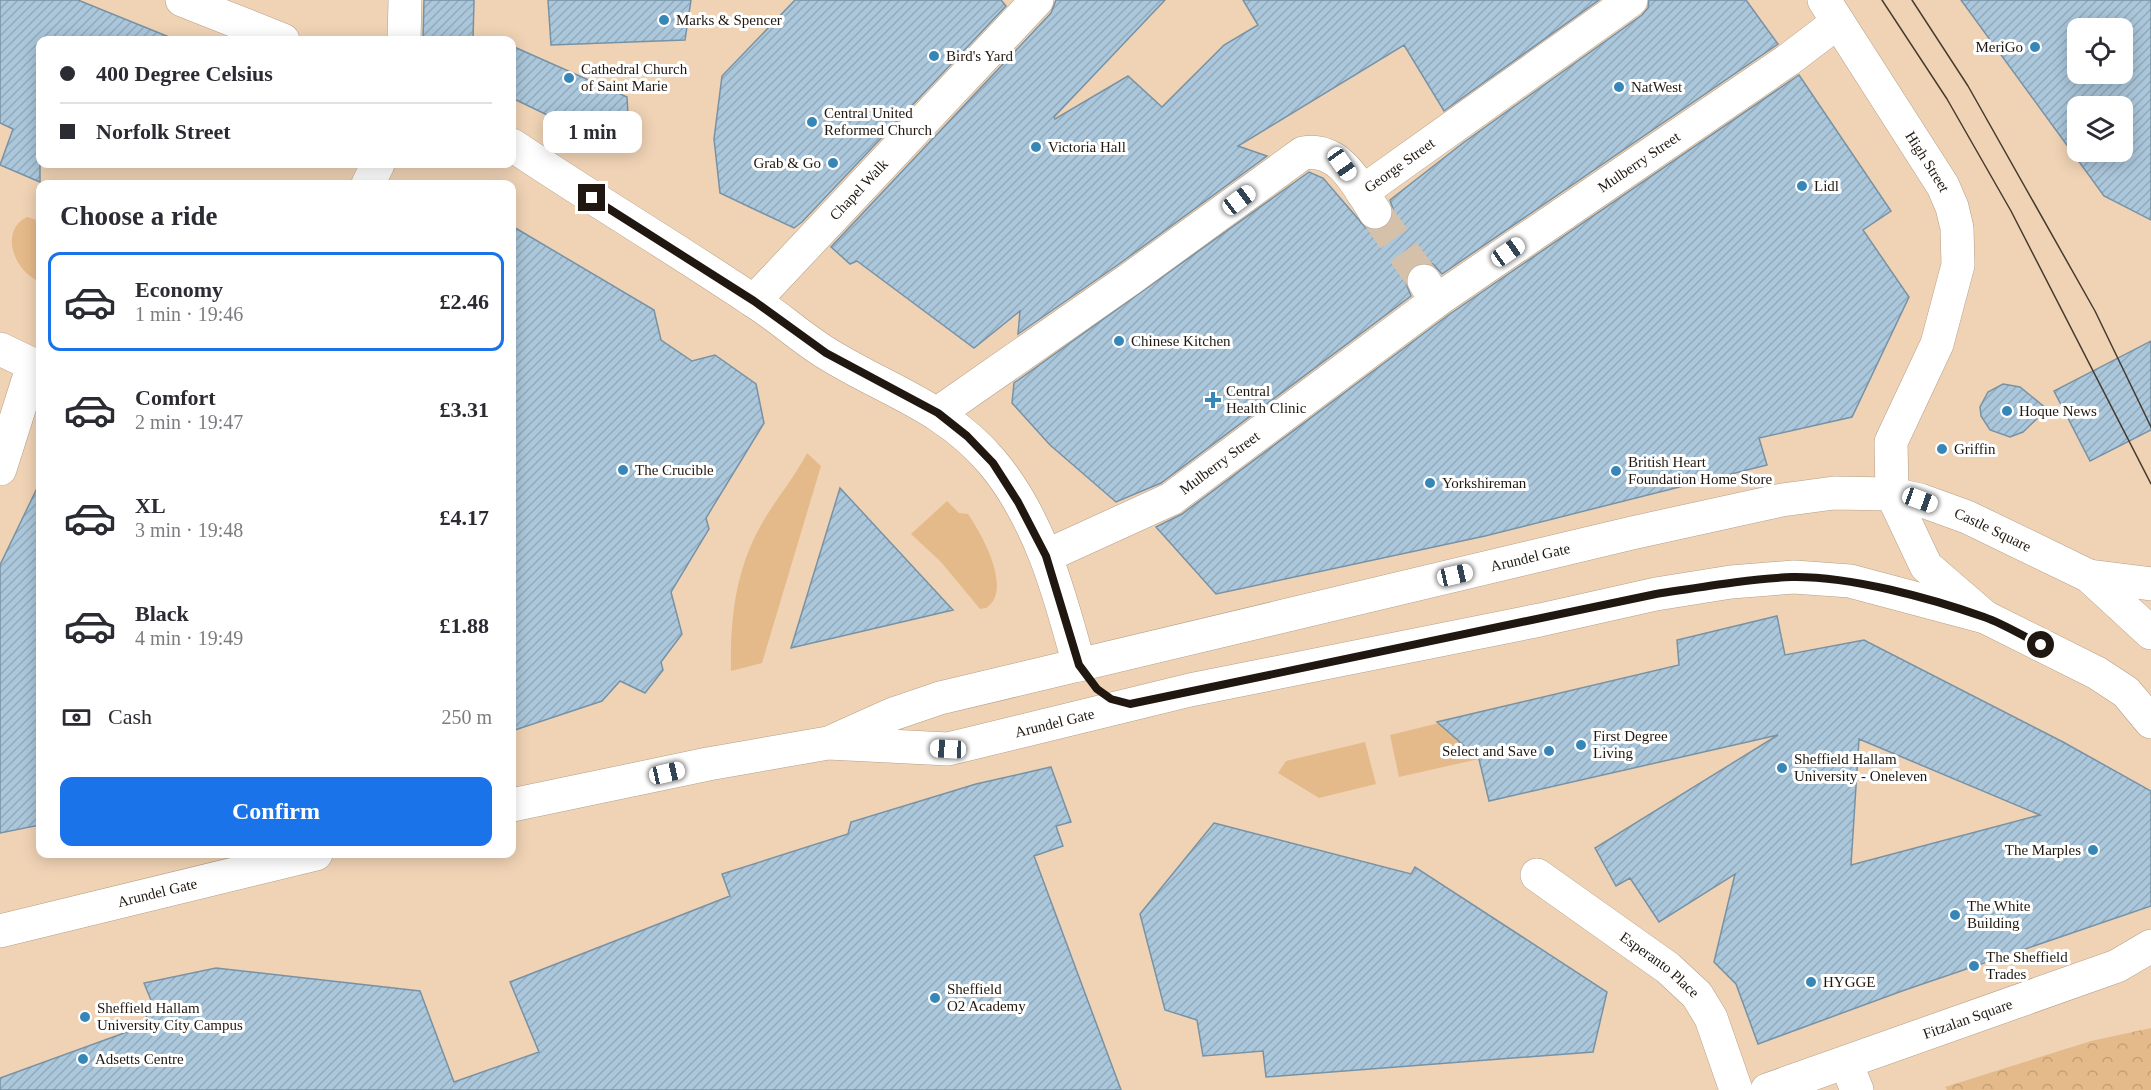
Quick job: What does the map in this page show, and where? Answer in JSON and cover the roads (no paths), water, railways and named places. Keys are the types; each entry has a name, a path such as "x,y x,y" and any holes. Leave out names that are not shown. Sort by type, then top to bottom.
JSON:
{"street":[{"path":"182,0 273,36"},
{"path":"404,36 405,0"},
{"name":"Chapel Walk","path":"754,301 1037,0"},
{"name":"George Street","path":"938,413 1130,279 1303,153 1320,152 1336,158 1368,202 1631,0"},
{"name":"Mulberry Street","path":"1046,556 1171,499 1430,291 1563,214 1788,60 1831,11"},
{"name":"High Street","path":"1831,11 1943,186 1952,207 1960,246 1958,266 1937,344 1891,442 1892,494"},
{"path":"516,148 754,301 826,353 938,413 993,463 1018,502 1046,556 1079,665 1097,689 1111,699 1130,704"},
{"path":"0,349 36,367"},
{"path":"0,469 36,370"},
{"name":"Arundel Gate","path":"828,743 893,714 940,698 1620,535 1782,500 1834,493 1892,494"},
{"path":"1892,494 1926,566 1986,617 2097,673 2126,692 2151,722"},
{"name":"Castle Square","path":"1892,494 1920,500 1967,517 2089,576 2151,633"},
{"name":"Castle Square","path":"2089,576 2151,584"},
{"name":"Arundel Gate","path":"516,805 708,764 828,743 948,749 1130,704 1656,594 1731,582 1794,577 1850,581 1986,617"},
{"name":"Arundel Gate","path":"0,931 300,858"},
{"name":"Esperanto Place","path":"1537,875 1651,955 1697,995 1711,1018 1736,1090"},
{"name":"Fitzalan Square","path":"1767,1090 1852,1077 2117,966 2151,946"},
{"name":"Fitzalan Square","path":"2117,966 2151,972"}],"tunnel":[{"path":"1375,212 1424,281"}],"tram line":[{"path":"1882,0 1947,99 2011,211 2151,484"},
{"path":"1912,0 1968,86 2095,311 2151,427"}],"place":[{"name":"Marks & Spencer","path":"664,20"},
{"name":"MeriGo","path":"2035,47"},
{"name":"Bird's Yard","path":"934,56"},
{"name":"Cathedral Church of Saint Marie","path":"569,78"},
{"name":"NatWest","path":"1619,87"},
{"name":"Central United Reformed Church","path":"812,122"},
{"name":"Victoria Hall","path":"1036,147"},
{"name":"Grab & Go","path":"833,163"},
{"name":"Lidl","path":"1802,186"},
{"name":"Chinese Kitchen","path":"1119,341"},
{"name":"Central Health Clinic","path":"1213,400"},
{"name":"Hoque News","path":"2007,411"},
{"name":"Griffin","path":"1942,449"},
{"name":"The Crucible","path":"623,470"},
{"name":"British Heart Foundation Home Store","path":"1616,471"},
{"name":"Yorkshireman","path":"1430,483"},
{"name":"First Degree Living","path":"1581,745"},
{"name":"Select and Save","path":"1549,751"},
{"name":"Sheffield Hallam University - Oneleven","path":"1782,768"},
{"name":"The Marples","path":"2093,850"},
{"name":"The White Building","path":"1955,915"},
{"name":"The Sheffield Trades","path":"1974,966"},
{"name":"HYGGE","path":"1811,982"},
{"name":"Sheffield O2 Academy","path":"935,998"},
{"name":"Sheffield Hallam University City Campus","path":"85,1017"},
{"name":"Adsetts Centre","path":"83,1059"}]}
